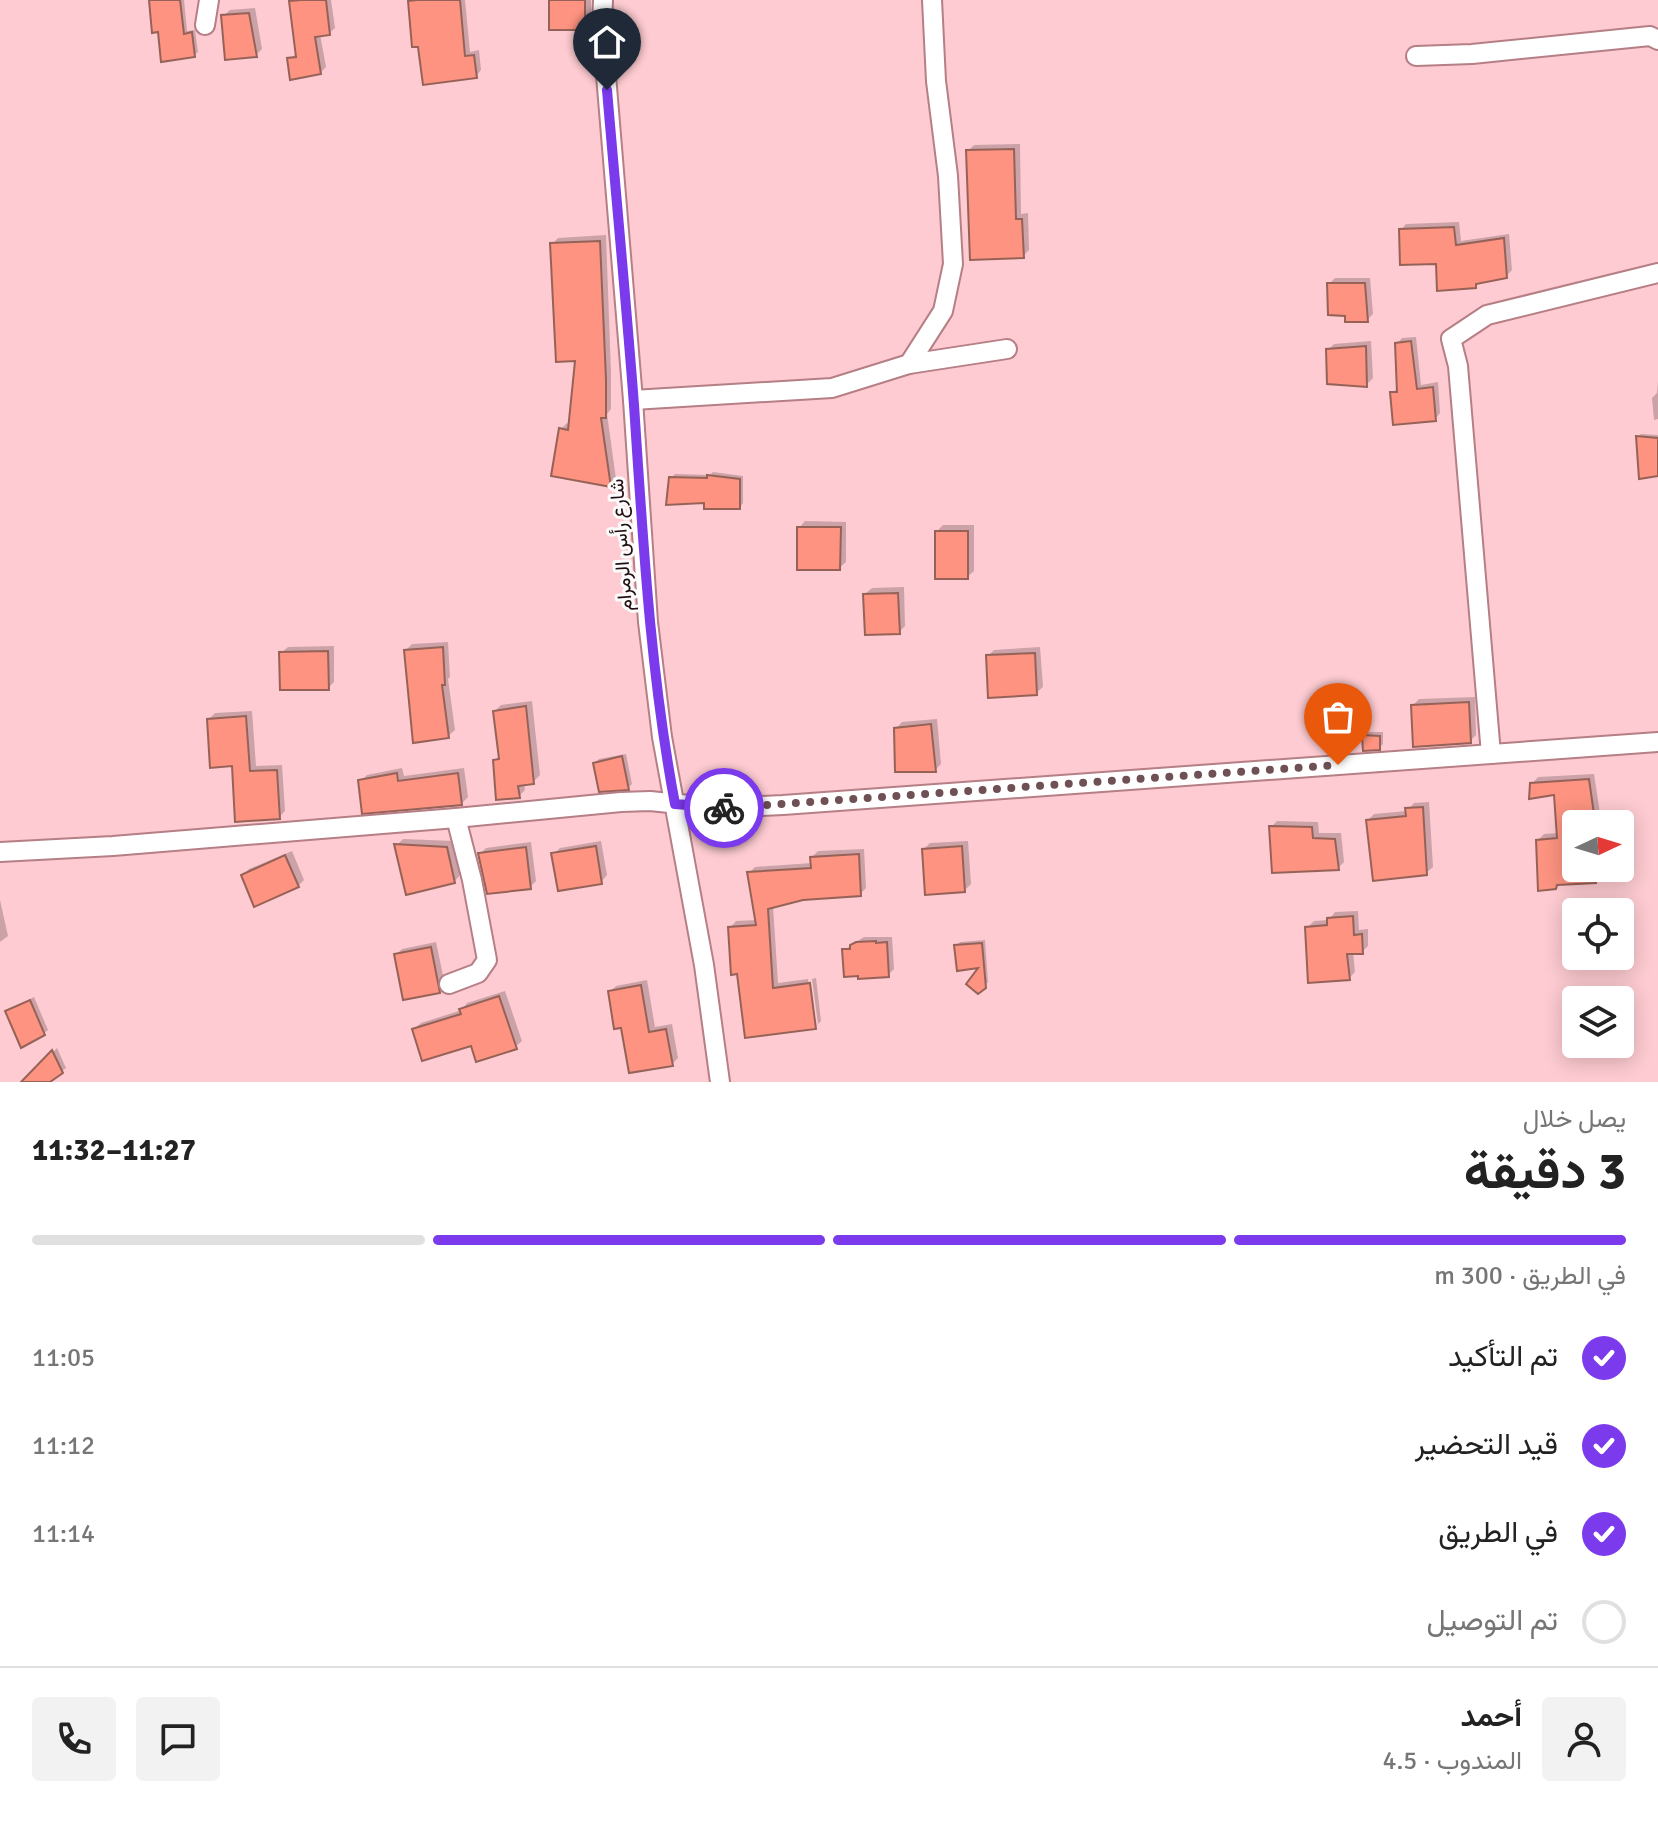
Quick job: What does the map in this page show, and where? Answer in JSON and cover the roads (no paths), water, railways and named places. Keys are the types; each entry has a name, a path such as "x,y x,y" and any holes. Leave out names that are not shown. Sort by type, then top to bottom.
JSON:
{"street":[{"path":"205,25 209,0"},
{"name":"شارع رأس الرمرام","path":"603,0 602,27 648,622 662,737 704,965 720,1082"},
{"path":"909,364 943,311 953,264 948,176 936,81 932,0"},
{"path":"1416,56 1472,54 1650,36 1658,40"},
{"path":"1491,754 1458,366 1451,339 1487,315 1658,273"},
{"path":"633,400 832,388 909,364 1007,349"},
{"path":"0,852 113,846 621,802 718,808 783,805 1658,742"},
{"path":"449,984 478,973 485,968 487,960 472,880 456,818"}]}
